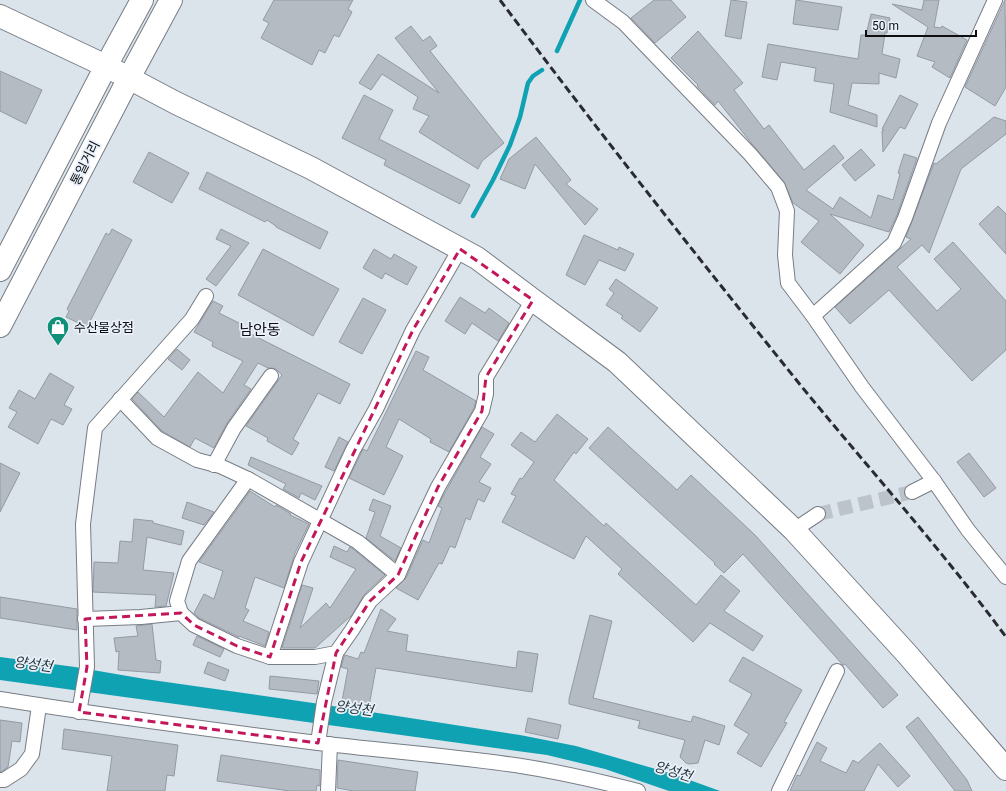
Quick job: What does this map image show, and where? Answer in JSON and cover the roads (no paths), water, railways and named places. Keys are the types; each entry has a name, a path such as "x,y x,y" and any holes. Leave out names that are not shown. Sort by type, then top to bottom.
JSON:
{"main road":[{"name":"통일거리","path":"0,270 142,0"},
{"name":"통일거리","path":"0,326 171,0"},
{"path":"0,16 106,66 176,103 311,168 477,258 617,362 794,530 907,654 1006,769"}],"street":[{"path":"593,0 623,22 750,154 778,187 787,211 785,255 788,283 813,316 862,387 934,481 968,530 1006,577"},
{"path":"813,316 894,243 905,218 939,123 995,0"},
{"path":"270,657 301,562 353,450 376,409 413,330 460,249"},
{"path":"79,712 87,667 83,524 96,428 192,319 206,296"},
{"path":"328,791 322,741 324,702 336,653 370,601 398,575 418,528 438,487 482,411 486,394 486,377 533,300"},
{"path":"214,464 234,428 271,376"},
{"path":"120,399 157,438 196,460 214,464 248,479 358,542 398,575"},
{"path":"248,479 189,561 177,601 181,614 194,626 237,646 270,657 315,657 336,653"},
{"path":"912,492 934,481"},
{"path":"794,530 818,514"},
{"path":"85,619 141,618 181,614"},
{"path":"778,791 837,671"},
{"path":"0,699 79,712 522,766 598,786 638,791"},
{"path":"0,780 4,780 21,769 32,754 39,706"}],"water":[{"name":"양성천","path":"0,657 75,667 145,679 520,735 576,746 673,774 720,791 669,791 605,769 547,755 0,680"}],"waterway":[{"path":"557,51 580,0"},
{"path":"473,216 510,145 520,117 528,83 533,76 542,70"}],"tunnel":[{"path":"818,514 912,492"}],"railway":[{"path":"500,0 611,146 725,291 802,387 957,573 1006,637"}],"place":[{"name":"수산물상점","path":"58,346"}],"district":[{"name":"남안동","path":"260,330"}]}
